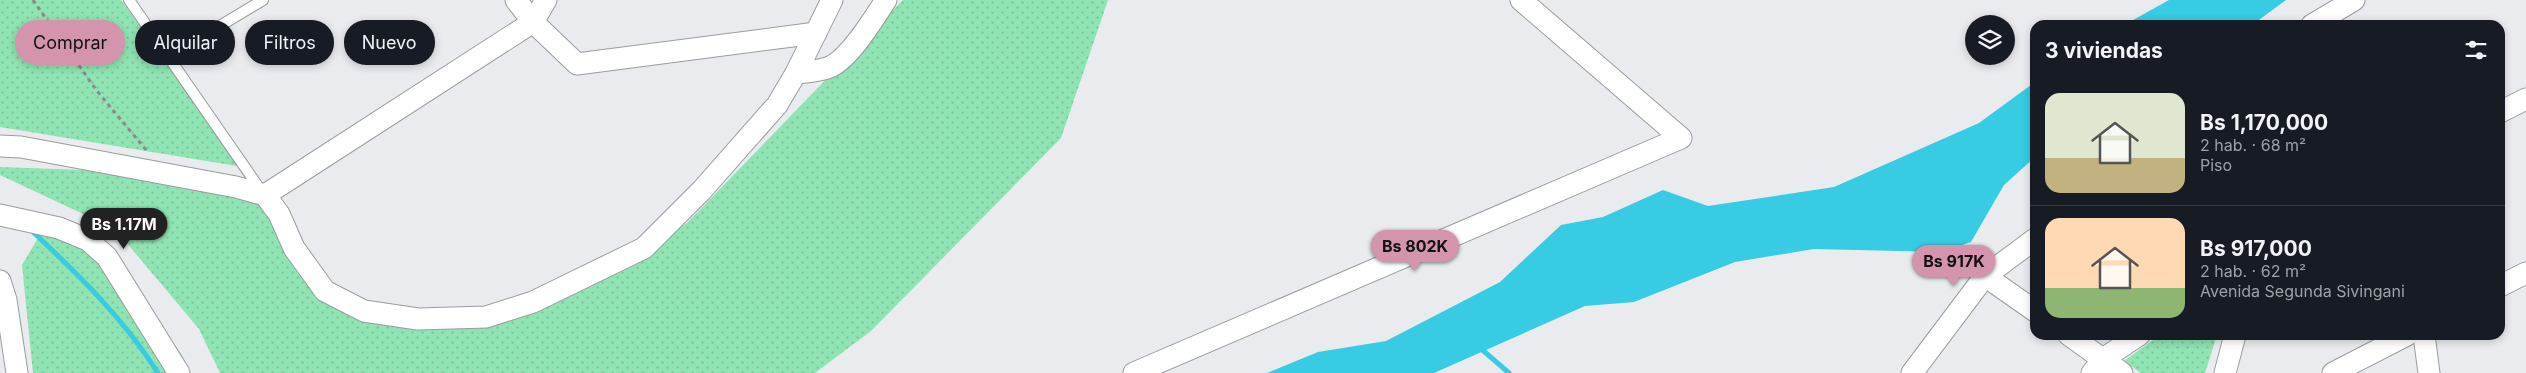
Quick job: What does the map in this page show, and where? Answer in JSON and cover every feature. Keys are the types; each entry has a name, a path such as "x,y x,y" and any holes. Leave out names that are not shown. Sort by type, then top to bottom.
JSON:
{"street":[{"path":"516,0 533,22 578,64 816,32"},
{"path":"264,195 533,22 546,0"},
{"path":"0,146 21,147 166,174 264,195 279,214 294,248 325,292 364,311 418,320 486,317 533,302 644,248 745,143 777,105 796,73 832,0"},
{"path":"796,73 829,68 850,51 886,0"},
{"path":"1134,373 1681,138 1521,0"},
{"path":"2320,20 2354,0"},
{"path":"2505,110 2526,99"},
{"path":"0,215 59,228 88,240 107,258 179,373"},
{"path":"1912,373 1985,276 2030,243"},
{"path":"2505,284 2526,273"},
{"path":"1985,276 2030,308"},
{"path":"0,281 6,300 17,373"},
{"path":"2074,340 2098,366 2122,373"},
{"path":"2098,366 2132,340"},
{"path":"2225,373 2234,340"},
{"path":"2333,373 2397,340"},
{"path":"2425,340 2429,373"}],"lane":[{"path":"129,0 143,20"},
{"path":"230,20 263,0"},
{"path":"174,65 264,195"}],"path":[{"path":"33,0 96,91 166,174"}],"green space":[{"path":"0,0 121,0 136,20 135,65 168,65 243,167 0,127"},
{"path":"903,0 1108,0 1061,138 871,331 815,373 220,373 199,329 115,229 0,175 0,167 84,170 267,195 349,307 428,324 546,307 687,223"},
{"path":"50,218 101,249 182,355 190,373 33,373 22,265"},
{"path":"2153,340 2215,340 2205,373 2141,373 2124,361"}],"water":[{"path":"2169,0 2286,0 2259,20 2133,20"},
{"path":"2030,86 2030,162 2004,185 1971,242 1942,252 1814,249 1735,262 1634,302 1585,306 1434,373 1267,373 1318,352 1386,341 1500,282 1561,225 1603,217 1663,190 1708,206 1834,187 1979,123"}],"waterway":[{"path":"32,231 100,298 145,353 158,373"},
{"path":"1479,347 1509,373"}]}
